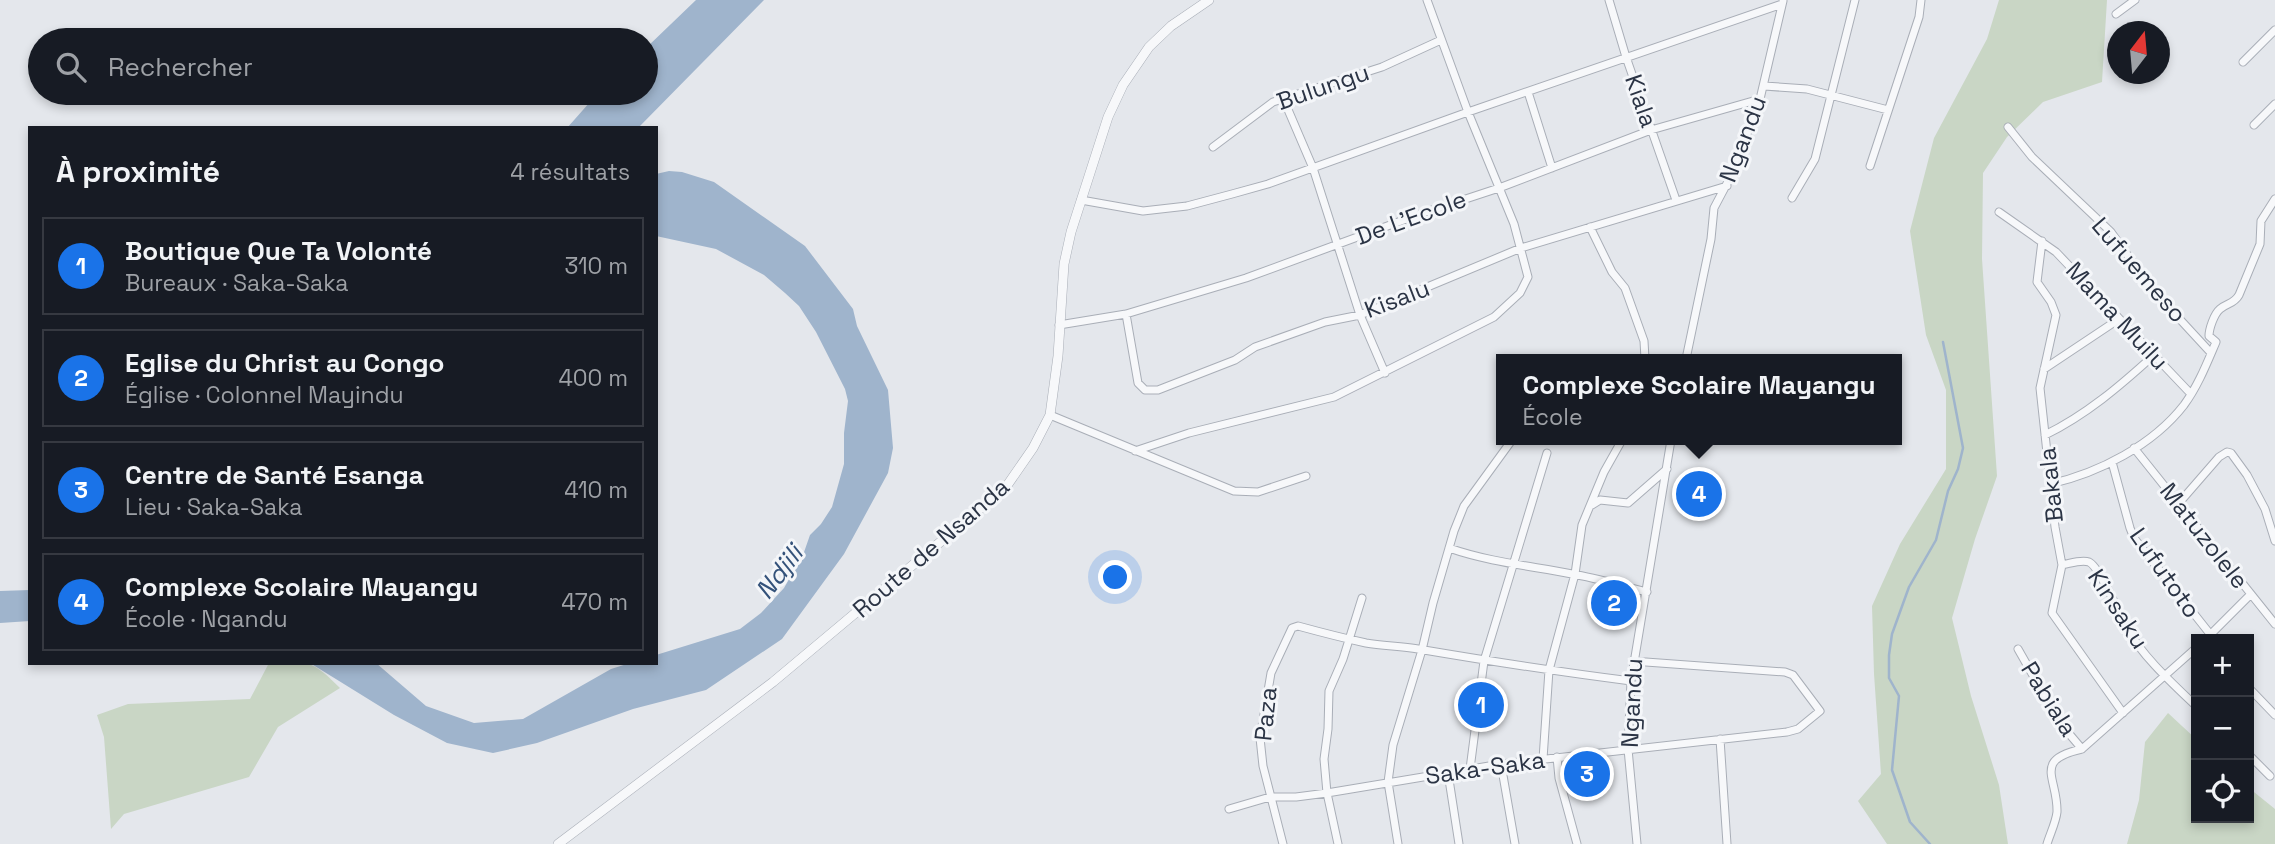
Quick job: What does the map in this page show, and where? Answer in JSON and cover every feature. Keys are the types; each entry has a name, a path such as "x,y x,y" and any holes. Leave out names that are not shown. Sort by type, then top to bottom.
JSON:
{"street":[{"name":"Route de Nsanda","path":"558,844 773,682 1006,487 1033,447 1050,415 1056,381 1064,264 1108,117 1124,85 1149,47 1171,26 1209,0"},
{"path":"1135,451 1189,433 1334,397 1494,317 1526,284 1528,276 1514,223 1468,112 1427,0"},
{"name":"Kiala","path":"1608,0 1676,200"},
{"path":"1792,198 1815,159 1855,0"},
{"path":"1870,166 1919,17 1921,0"},
{"path":"2116,14 2135,0"},
{"path":"1081,200 1143,211 1187,206 1256,188 1782,2"},
{"name":"Ngandu","path":"1687,354 1711,239 1714,208 1727,186 1760,99 1782,2"},
{"path":"2242,62 2275,30"},
{"name":"Bulungu","path":"1213,147 1259,110 1283,98 1382,67 1441,40"},
{"path":"1764,86 1807,89 1888,110"},
{"path":"1528,92 1552,168"},
{"path":"1283,98 1313,168 1360,315 1385,373"},
{"name":"De L'Ecole","path":"1059,325 1126,314 1246,278 1499,188 1651,130 1760,99"},
{"path":"2254,125 2275,104"},
{"name":"Lufuemeso","path":"2008,127 2032,157 2111,232 2151,288 2211,353"},
{"name":"Kisalu","path":"1126,314 1138,383 1144,390 1152,391 1235,360 1255,347 1325,322 1360,315 1521,248 1727,186"},
{"path":"2050,484 2092,473 2112,462 2163,426 2183,406 2216,342 2209,336 2209,329 2217,312 2236,301 2260,244 2264,213 2275,199"},
{"name":"Mama Muilu","path":"1999,212 2056,252 2191,394"},
{"path":"1590,227 1612,272 1625,289 1644,341 1645,354"},
{"name":"Bakala","path":"2042,241 2037,282 2056,310 2040,388 2062,565 2052,613 2123,713"},
{"path":"2044,369 2119,319"},
{"path":"2045,435 2106,398 2154,355"},
{"path":"1050,415 1234,491 1258,492 1306,476"},
{"path":"1398,844 1388,782 1394,745 1449,548 1464,506 1509,445"},
{"path":"1543,759 1549,670 1575,574 1582,525 1604,472 1619,445"},
{"name":"Ngandu","path":"1637,844 1628,749 1632,661 1647,592 1670,445"},
{"name":"Matuzolele","path":"2134,448 2275,624"},
{"path":"2179,503 2219,457 2227,452 2231,453 2247,475 2265,509 2275,541"},
{"path":"1470,769 1484,661 1511,564 1547,453"},
{"name":"Lufutoto","path":"2112,462 2134,538 2207,634"},
{"path":"1591,505 1601,500 1628,503 1668,468"},
{"path":"1449,548 1511,564 1575,574 1647,592"},
{"name":"Kinsaku","path":"2062,565 2083,562 2093,566 2128,630 2146,654 2191,701"},
{"path":"2214,634 2250,595"},
{"path":"1338,844 1327,793 1324,759 1329,691 1343,659 1362,598"},
{"name":"Paza","path":"1283,844 1270,797 1260,733 1271,673 1292,628 1298,626 1349,638"},
{"path":"1349,638 1368,643 1389,644 1398,648 1422,649 1484,661 1631,681"},
{"name":"Pabiala","path":"2018,649 2060,723 2082,749"},
{"path":"2047,844 2056,815 2050,778 2054,760 2061,753 2082,749 2191,652"},
{"name":"Saka-Saka","path":"1229,809 1270,797 1327,793 1500,764 1798,729 1820,711 1790,673 1632,661"},
{"path":"2254,693 2275,715"},
{"path":"1720,739 1727,844"},
{"path":"1557,757 1559,778 1577,844"},
{"path":"2254,760 2270,776"},
{"path":"1500,764 1515,844"},
{"path":"1448,773 1459,844"}],"green space":[{"path":"1999,0 2107,0 2102,82 2043,102 2007,137 1983,173 1982,259 1997,476 1952,618 1971,696 1999,785 2008,844 1887,844 1858,801 1881,774 1872,606 1900,544 1946,469 1946,390 1926,335 1910,231 1934,138 1987,39"},
{"path":"268,665 311,665 322,671 340,688 278,727 249,777 124,814 111,829 104,737 97,715 128,704 250,699"},
{"path":"2168,713 2191,734 2191,823 2254,823 2254,792 2275,809 2275,844 2127,844 2139,800 2145,742"}],"water":[{"path":"696,0 764,0 640,126 569,126 587,105 658,105 658,36"},
{"path":"682,172 714,182 805,246 853,309 857,326 888,390 893,448 888,473 844,554 782,639 706,690 633,709 537,743 493,753 447,743 394,715 313,665 378,665 426,706 474,723 523,719 611,669 624,665 658,665 658,654 740,629 761,613 784,588 803,555 810,535 832,507 844,464 848,401 845,389 816,332 799,306 764,275 716,249 658,236 658,174"},
{"path":"28,590 28,621 0,623 0,591"}],"waterway":[{"path":"1930,844 1910,822 1892,770 1899,696 1889,678 1889,655 1892,634 1909,587 1936,540 1948,491 1958,469 1963,448 1943,342"}],"place":[{"name":"Complexe Scolaire Mayangu","path":"1699,494"},
{"name":"Eglise du Christ au Congo","path":"1614,603"},
{"name":"Boutique Que Ta Volonté","path":"1481,705"},
{"name":"Centre de Santé Esanga","path":"1587,774"}],"water label":[{"name":"Ndjili","path":"779,572"}]}
